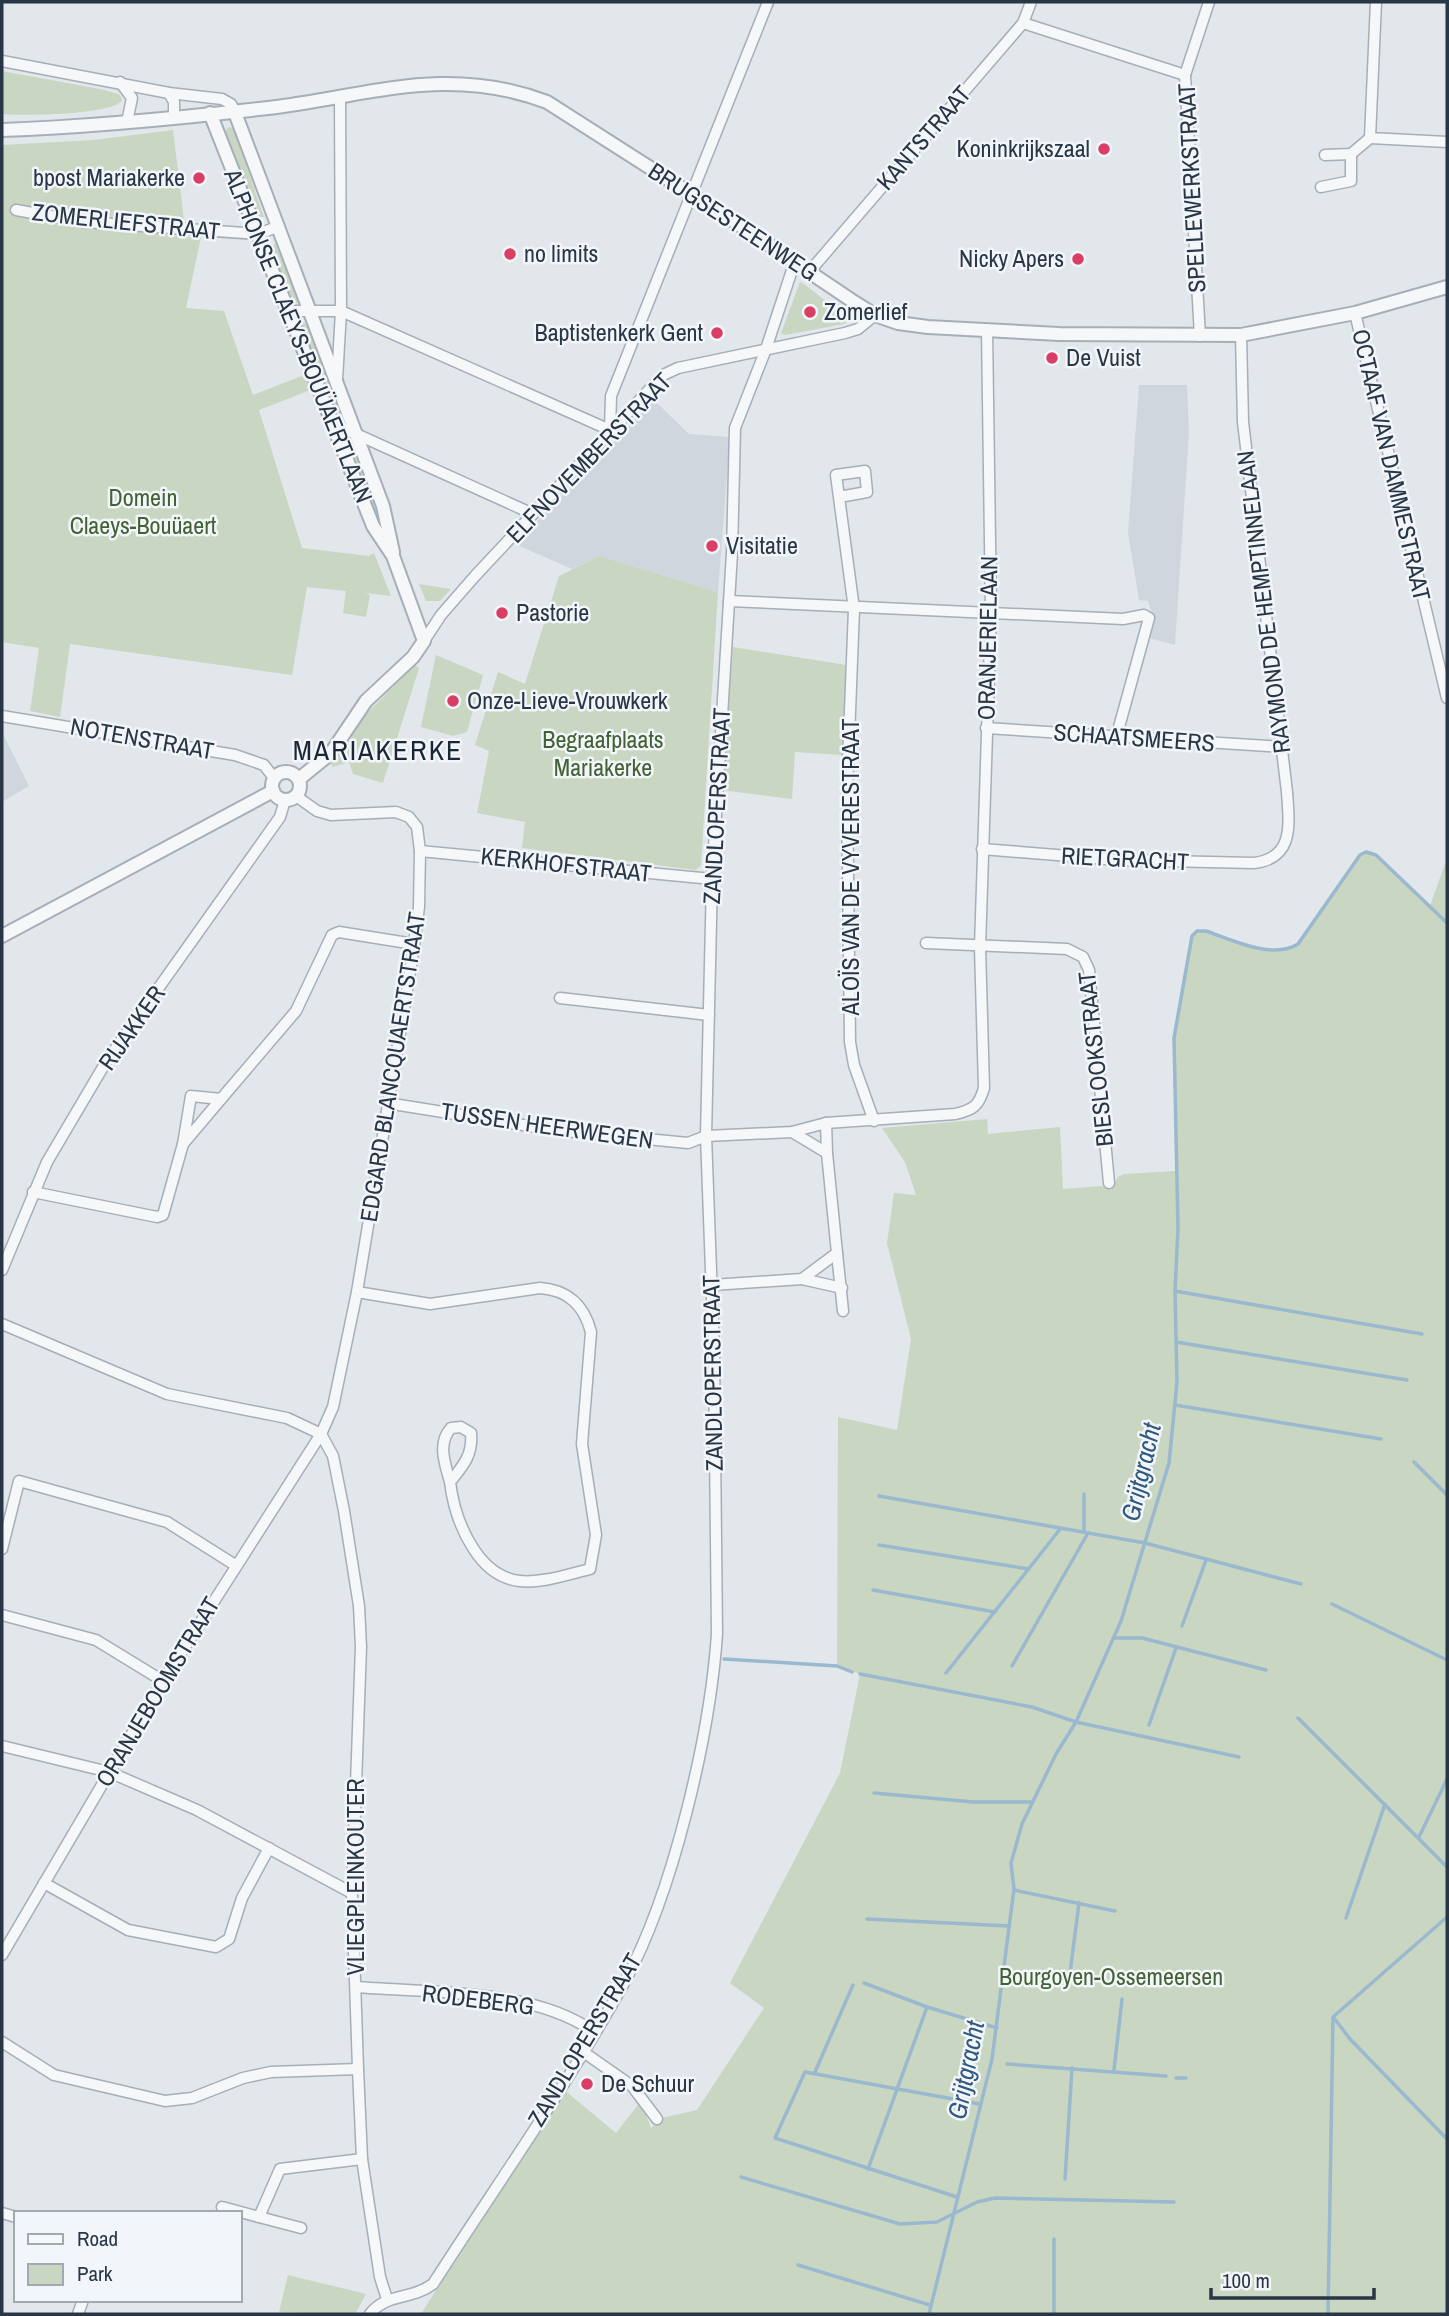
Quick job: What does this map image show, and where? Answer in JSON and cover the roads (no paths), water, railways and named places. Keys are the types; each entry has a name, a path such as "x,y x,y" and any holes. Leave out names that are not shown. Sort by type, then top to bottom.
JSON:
{"street":[{"path":"290,311 341,311 610,430 611,396 768,2"},
{"name":"KANTSTRAAT","path":"810,271 1023,23 1031,2"},
{"name":"SPELLEWERKSTRAAT","path":"1200,336 1185,75 1209,2"},
{"path":"1325,155 1352,155 1370,138 1376,2"},
{"path":"1023,23 1185,75"},
{"path":"2,61 169,93 222,99 231,104 234,110"},
{"path":"119,82 132,98 127,122"},
{"name":"BRUGSESTEENWEG","path":"2,130 127,122 340,97 432,83 473,83 512,89 548,103 692,193 875,315 928,327 1059,334 1241,335 1354,313 1447,287"},
{"path":"169,93 174,102 174,116"},
{"path":"337,388 341,311 340,97"},
{"name":"ALPHONSE CLAEYS-BOUÜAERTLAAN","path":"234,110 276,228 383,506 393,556 424,641"},
{"name":"ALPHONSE CLAEYS-BOUÜAERTLAAN","path":"211,113 373,526 393,556"},
{"path":"1370,138 1447,142"},
{"path":"1321,187 1351,181 1352,155"},
{"name":"ZOMERLIEFSTRAAT","path":"16,211 84,222 258,234 276,228"},
{"name":"ZANDLOPERSTRAAT","path":"387,2299 421,2294 433,2284 594,2032 633,1964 664,1884 696,1765 715,1663 717,1611 712,1285 706,1136 712,879 729,601 735,428 766,349 795,261"},
{"name":"OCTAAF VAN DAMMESTRAAT","path":"1354,313 1447,698"},
{"name":"ELFNOVEMBERSTRAAT","path":"424,641 440,615 663,374 678,368 845,333 875,315"},
{"name":"ORANJERIELAAN","path":"874,1121 956,1114 972,1110 980,1101 984,1088 980,947 991,612 987,329"},
{"name":"RAYMOND DE HEMPTINNELAAN","path":"1241,335 1243,422 1282,747 1288,831 1285,844 1269,861"},
{"path":"334,424 533,514"},
{"name":"ALOÏS VAN DE VYVERESTRAAT","path":"839,497 854,609 847,788 850,1042 854,1065 874,1121"},
{"path":"729,601 854,609 1132,619 1140,615 1149,618 1116,738"},
{"path":"299,779 331,753 366,701 413,657 424,641"},
{"name":"NOTENSTRAAT","path":"2,716 235,755 264,765 275,778"},
{"name":"SCHAATSMEERS","path":"986,728 1282,747"},
{"path":"273,791 275,778 287,772 299,779"},
{"path":"273,791 290,798 300,788 299,779"},
{"path":"2,936 273,791"},
{"name":"EDGARD BLANCQUAERTSTRAAT","path":"290,798 317,811 331,814 394,809 409,817 418,827 420,851 419,906 414,944 357,1292 333,1407 321,1434"},
{"name":"RIJAKKER","path":"2,1270 47,1162 106,1062 280,817 290,798"},
{"name":"RIETGRACHT","path":"982,849 1119,860 1269,861"},
{"name":"KERKHOFSTRAAT","path":"420,851 712,879"},
{"path":"183,1144 296,1011 332,935 339,932 414,944"},
{"path":"926,943 980,947"},
{"name":"BIESLOOKSTRAAT","path":"980,947 1067,950 1083,957 1087,962 1109,1183"},
{"path":"560,998 709,1015"},
{"path":"33,1192 157,1217 167,1208 183,1144 191,1096 221,1098"},
{"name":"TUSSEN HEERWEGEN","path":"387,1103 554,1130 688,1143 706,1136 792,1132 826,1123 874,1121"},
{"path":"826,1123 843,1311"},
{"path":"792,1132 827,1153"},
{"path":"802,1279 837,1253"},
{"path":"712,1285 802,1279 842,1288"},
{"path":"357,1292 430,1304 540,1288 555,1290 572,1299 587,1320 591,1332 582,1444 596,1535 590,1569 534,1581 517,1581 497,1576 483,1564 459,1521 450,1482 443,1442 451,1428 461,1427 471,1433 471,1451 467,1462 450,1482"},
{"path":"2,1324 167,1394 287,1418 321,1434"},
{"name":"ORANJEBOOMSTRAAT","path":"2,1955 6,1938 44,1883 163,1681 321,1434"},
{"name":"VLIEGPLEINKOUTER","path":"321,1434 333,1456 359,1606 360,1685 352,1894 358,2069 362,2159 380,2277 387,2299"},
{"path":"2,1549 19,1481 167,1522 235,1565"},
{"path":"2,1615 96,1640 163,1681"},
{"path":"2,1746 109,1772 197,1810 352,1894"},
{"path":"44,1883 128,1930 216,1947 229,1939 235,1915 269,1847"},
{"name":"RODEBERG","path":"356,1987 520,2001 565,2013 594,2032"},
{"path":"2,2042 54,2075 165,2101 192,2098 243,2078 271,2072 358,2069"},
{"path":"582,2051 610,2068 632,2086 657,2119"},
{"path":"258,2217 280,2169 362,2159"},
{"path":"222,2207 236,2211"},
{"path":"242,2213 301,2228"},
{"path":"370,2314 378,2303 387,2299"}],"waterway":[{"name":"Grijtgracht","path":"929,2314 992,2059 1014,1889 1011,1863 1022,1824 1056,1754 1076,1722 1121,1621 1169,1463 1177,1382 1175,1291 1178,1228 1174,1038 1192,936 1197,931 1206,931 1252,947 1277,950 1298,944 1360,855 1366,852 1376,855 1447,923"},
{"path":"1175,1291 1422,1334"},
{"path":"1176,1342 1407,1380"},
{"path":"1175,1405 1381,1439"},
{"path":"1414,1462 1447,1495"},
{"path":"1084,1494 1084,1532"},
{"path":"879,1496 1145,1543 1301,1584"},
{"path":"946,1673 1061,1528"},
{"path":"1012,1666 1088,1533"},
{"path":"879,1545 1029,1569"},
{"path":"1182,1626 1206,1560"},
{"path":"873,1590 995,1612"},
{"path":"1332,1604 1447,1660"},
{"path":"1114,1638 1142,1638 1266,1670"},
{"path":"1149,1725 1176,1648"},
{"path":"724,1659 837,1666 852,1672"},
{"path":"860,1674 1032,1707 1076,1722 1239,1757"},
{"path":"1298,1718 1447,1867"},
{"path":"1419,1837 1447,1779"},
{"path":"874,1793 973,1802 1031,1802"},
{"path":"1346,1918 1385,1804"},
{"path":"1014,1890 1115,1911"},
{"path":"1070,1973 1079,1903"},
{"path":"1328,2314 1333,2017 1447,1917"},
{"path":"867,1919 1009,1926"},
{"path":"864,1983 927,2007"},
{"path":"815,2072 853,1985"},
{"path":"1114,2070 1122,1999"},
{"path":"868,2169 927,2007 997,2028"},
{"path":"1334,2018 1350,2039 1447,2139"},
{"path":"1007,2064 1166,2076"},
{"path":"1065,2179 1072,2068"},
{"path":"957,2197 775,2138 805,2072 980,2104"},
{"path":"1176,2078 1186,2078"},
{"name":"Grijtgracht","path":"741,2177 900,2224 937,2222 977,2202 995,2198 1174,2202"},
{"path":"1054,2239 1054,2314"},
{"path":"798,2265 930,2305"}],"place":[{"name":"Koninkrijkszaal","path":"1104,149"},
{"name":"bpost Mariakerke","path":"199,178"},
{"name":"no limits","path":"510,254"},
{"name":"Nicky Apers","path":"1078,259"},
{"name":"Zomerlief","path":"810,312"},
{"name":"Baptistenkerk Gent","path":"717,333"},
{"name":"De Vuist","path":"1052,358"},
{"name":"Visitatie","path":"712,546"},
{"name":"Pastorie","path":"502,613"},
{"name":"Onze-Lieve-Vrouwkerk","path":"453,701"},
{"name":"De Schuur","path":"587,2084"}],"district":[{"name":"MARIAKERKE","path":"378,750"}],"park label":[{"name":"Domein Claeys-Bouüaert","path":"143,512"},
{"name":"Begraafplaats Mariakerke","path":"603,754"},
{"name":"Bourgoyen-Ossemeersen","path":"1111,1977"}]}
